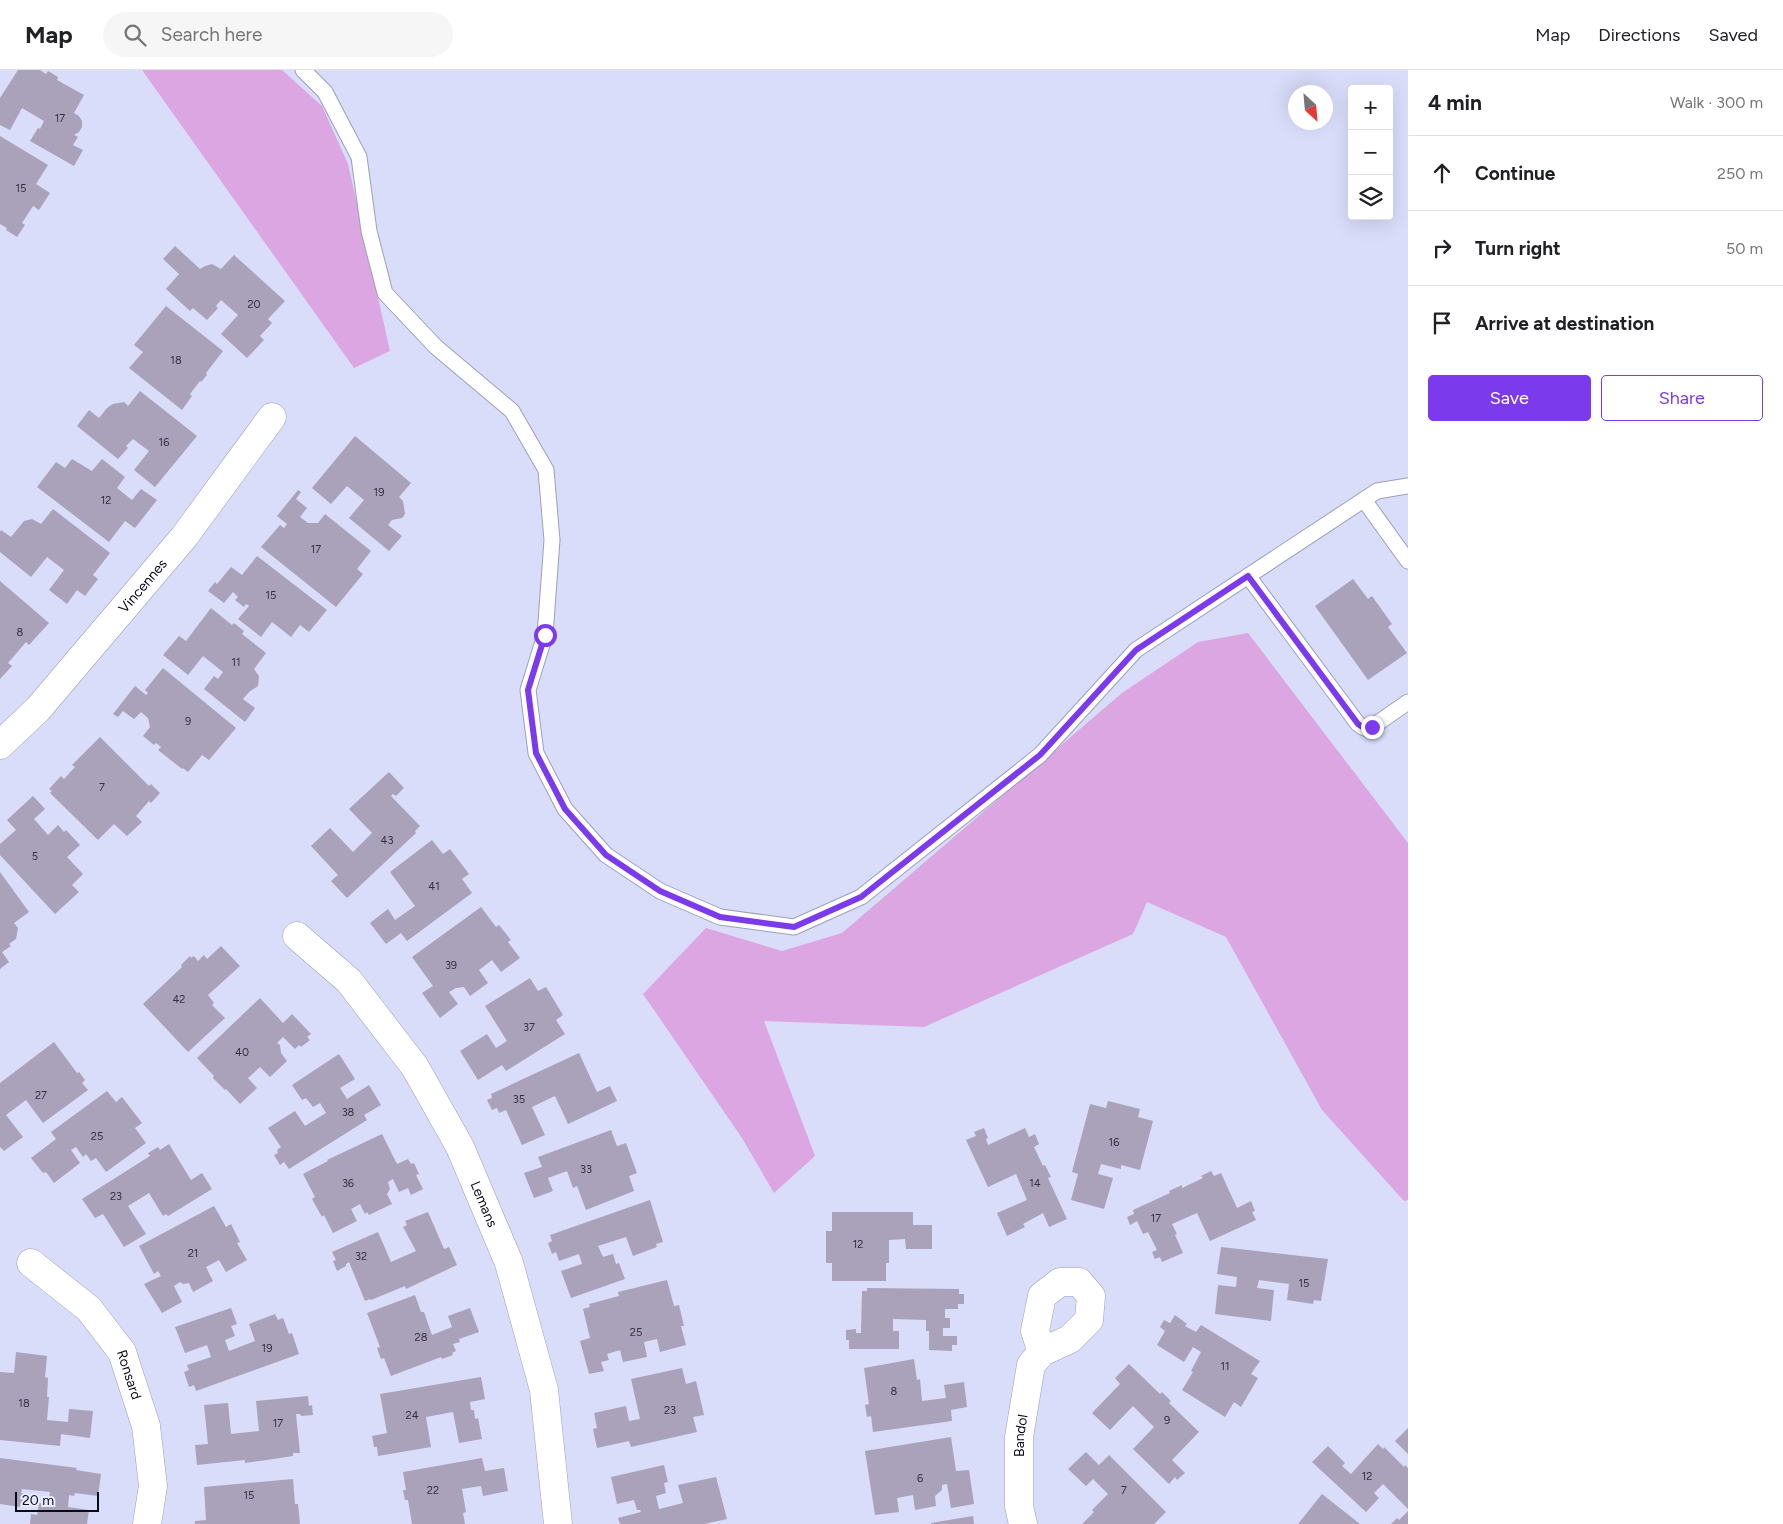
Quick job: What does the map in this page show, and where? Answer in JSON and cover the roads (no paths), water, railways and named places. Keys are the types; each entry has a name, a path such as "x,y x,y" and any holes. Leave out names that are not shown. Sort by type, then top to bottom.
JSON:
{"street":[{"name":"Vincennes","path":"0,745 38,709 184,537 272,417"},
{"name":"Lemans","path":"297,936 350,981 415,1067 460,1148 509,1264 544,1390 558,1524"},
{"name":"Ronsard","path":"31,1263 89,1309 122,1352 146,1426 153,1486 147,1524"},
{"name":"Bandol","path":"1023,1524 1019,1506 1019,1437 1031,1365 1042,1352"}],"lane":[{"path":"303,70 325,92 360,157 369,231 385,293 436,347 512,411 546,470 552,540 545,635 528,690 536,753 565,809 606,855 660,891 720,917 794,927 861,897 1040,755 1136,650 1377,491 1408,486"},
{"path":"1364,500 1408,561"},
{"path":"1248,576 1358,724 1364,728 1372,727 1408,702"}]}
